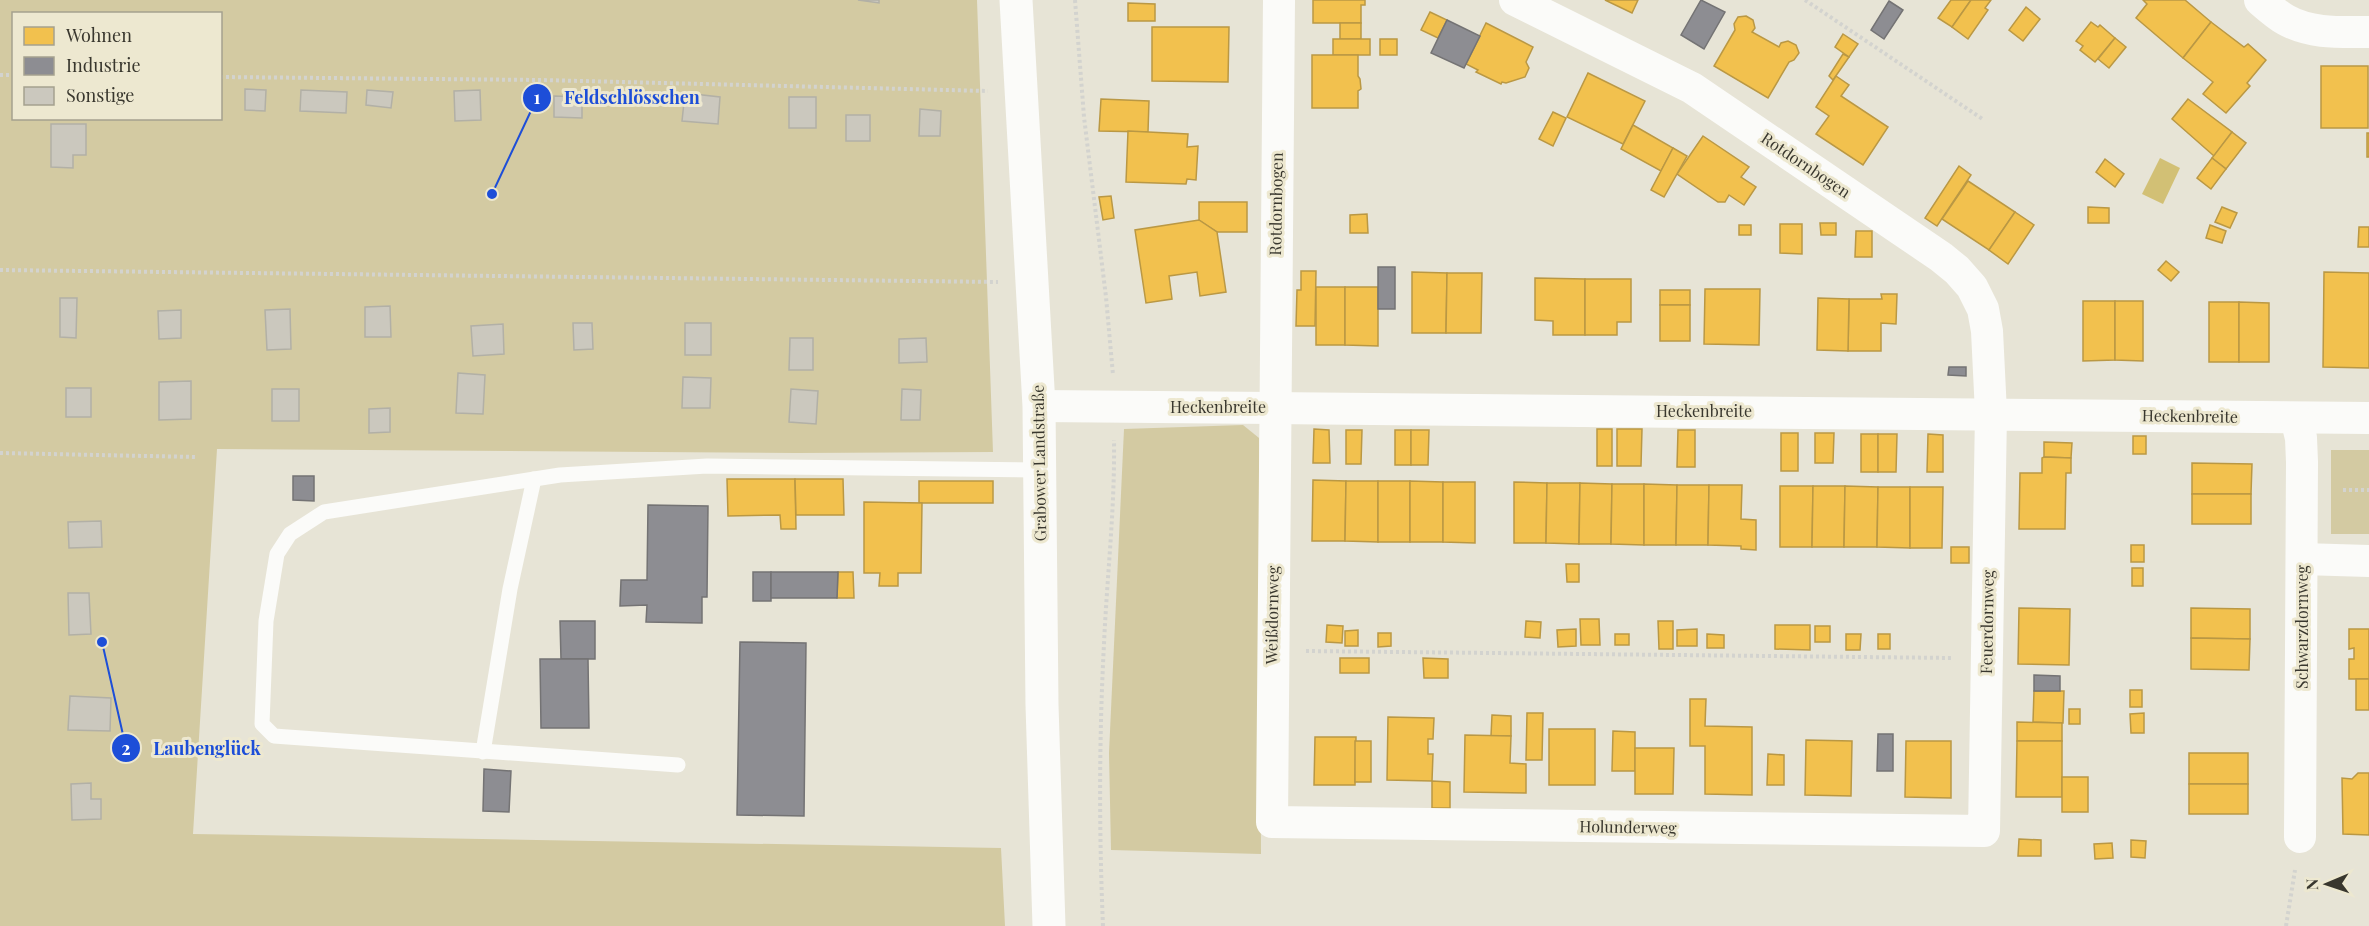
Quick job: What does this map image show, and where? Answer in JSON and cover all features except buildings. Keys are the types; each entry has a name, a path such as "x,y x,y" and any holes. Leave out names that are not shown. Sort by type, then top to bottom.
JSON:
{"main road":[{"name":"Grabower Landstraße","path":"1016,0 1039,406 1042,705 1049,926"}],"street":[{"name":"Rotdornbogen","path":"1275,407 1278,0"},
{"name":"Rotdornbogen","path":"1515,0 1692,88 1957,270 1972,287 1983,309 1987,331 1991,413"},
{"path":"2260,0 2296,25 2329,32 2369,32"},
{"name":"Heckenbreite","path":"1039,406 2369,418"},
{"name":"Weißdornweg","path":"1272,822 1275,407"},
{"name":"Feuerdornweg","path":"1984,831 1991,413"},
{"name":"Schwarzdornweg","path":"2296,418 2301,438 2302,462 2300,837"},
{"path":"2302,559 2369,561"},
{"name":"Holunderweg","path":"1272,822 1984,831"}],"lane":[{"path":"678,765 274,736 262,724 266,621 277,554 290,534 324,512 560,475 707,466 1039,470"},
{"path":"483,752 510,590 534,479"}],"path":[{"path":"1075,0 1084,117 1112,344 1114,408 1113,510 1104,641 1099,797 1103,926"},
{"path":"1805,0 1984,120"},
{"path":"222,77 541,80 990,91"},
{"path":"0,270 1006,282"},
{"path":"0,453 196,457"},
{"path":"2343,490 2369,490"},
{"path":"1272,651 1987,658"},
{"path":"2286,926 2300,837"}],"shaded area":[{"path":"0,0 977,0 993,452 217,449 193,834 1001,848 1005,926 0,926"},
{"path":"2160,158 2180,168 2163,204 2142,194"},
{"path":"1243,425 1259,438 1261,854 1111,850 1109,753 1124,429"},
{"path":"2331,450 2369,450 2369,534 2331,534"}],"place":[{"name":"Feldschlösschen","path":"492,194"},
{"name":"Laubenglück","path":"102,642"}]}
